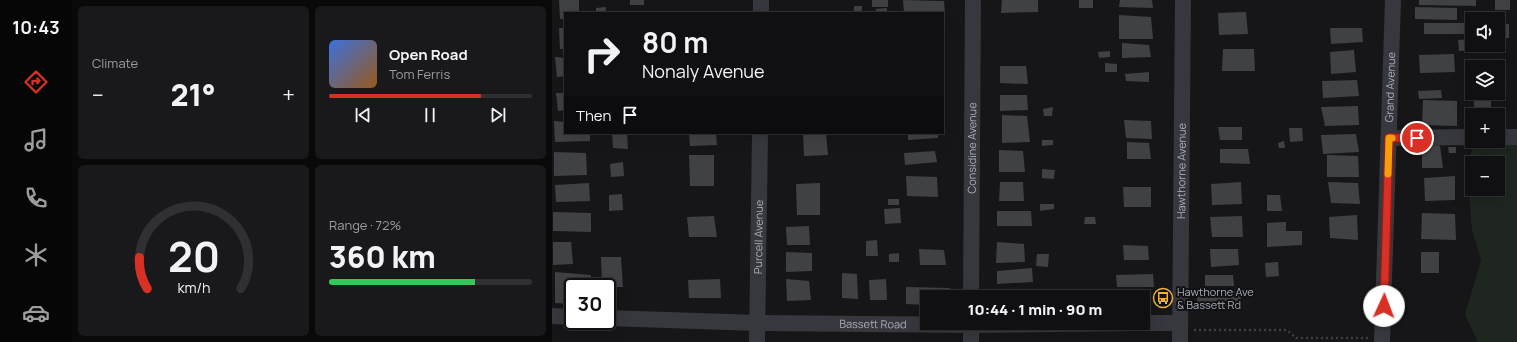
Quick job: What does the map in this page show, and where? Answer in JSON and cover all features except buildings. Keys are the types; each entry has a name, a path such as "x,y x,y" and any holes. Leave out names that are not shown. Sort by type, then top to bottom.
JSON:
{"street":[{"path":"761,0 761,12"},
{"name":"Considine Avenue","path":"971,290 974,0"},
{"name":"Hawthorne Avenue","path":"1180,342 1186,326 1183,0"},
{"name":"Grand Avenue","path":"1382,340 1393,0"},
{"name":"Purcell Avenue","path":"757,342 760,134"},
{"path":"1389,138 1465,137"},
{"path":"1505,137 1517,137"},
{"path":"552,316 564,316"},
{"name":"Bassett Road","path":"616,318 758,323 920,324"},
{"path":"1150,323 1186,326"},
{"path":"971,330 971,342"}],"path":[{"path":"1186,326 1287,330 1296,338 1382,340"}],"shaded area":[{"path":"1517,137 1517,342 1478,342 1465,315 1481,260 1472,230 1469,196 1505,196 1505,156 1470,156 1473,148 1505,148 1505,140"}],"slow traffic":[{"path":"1388,174 1389,138 1392,138"}],"place":[{"name":"Hawthorne Ave & Bassett Rd","path":"1163,298"}],"route":[{"path":"1384,306 1389,138 1417,138"}]}
